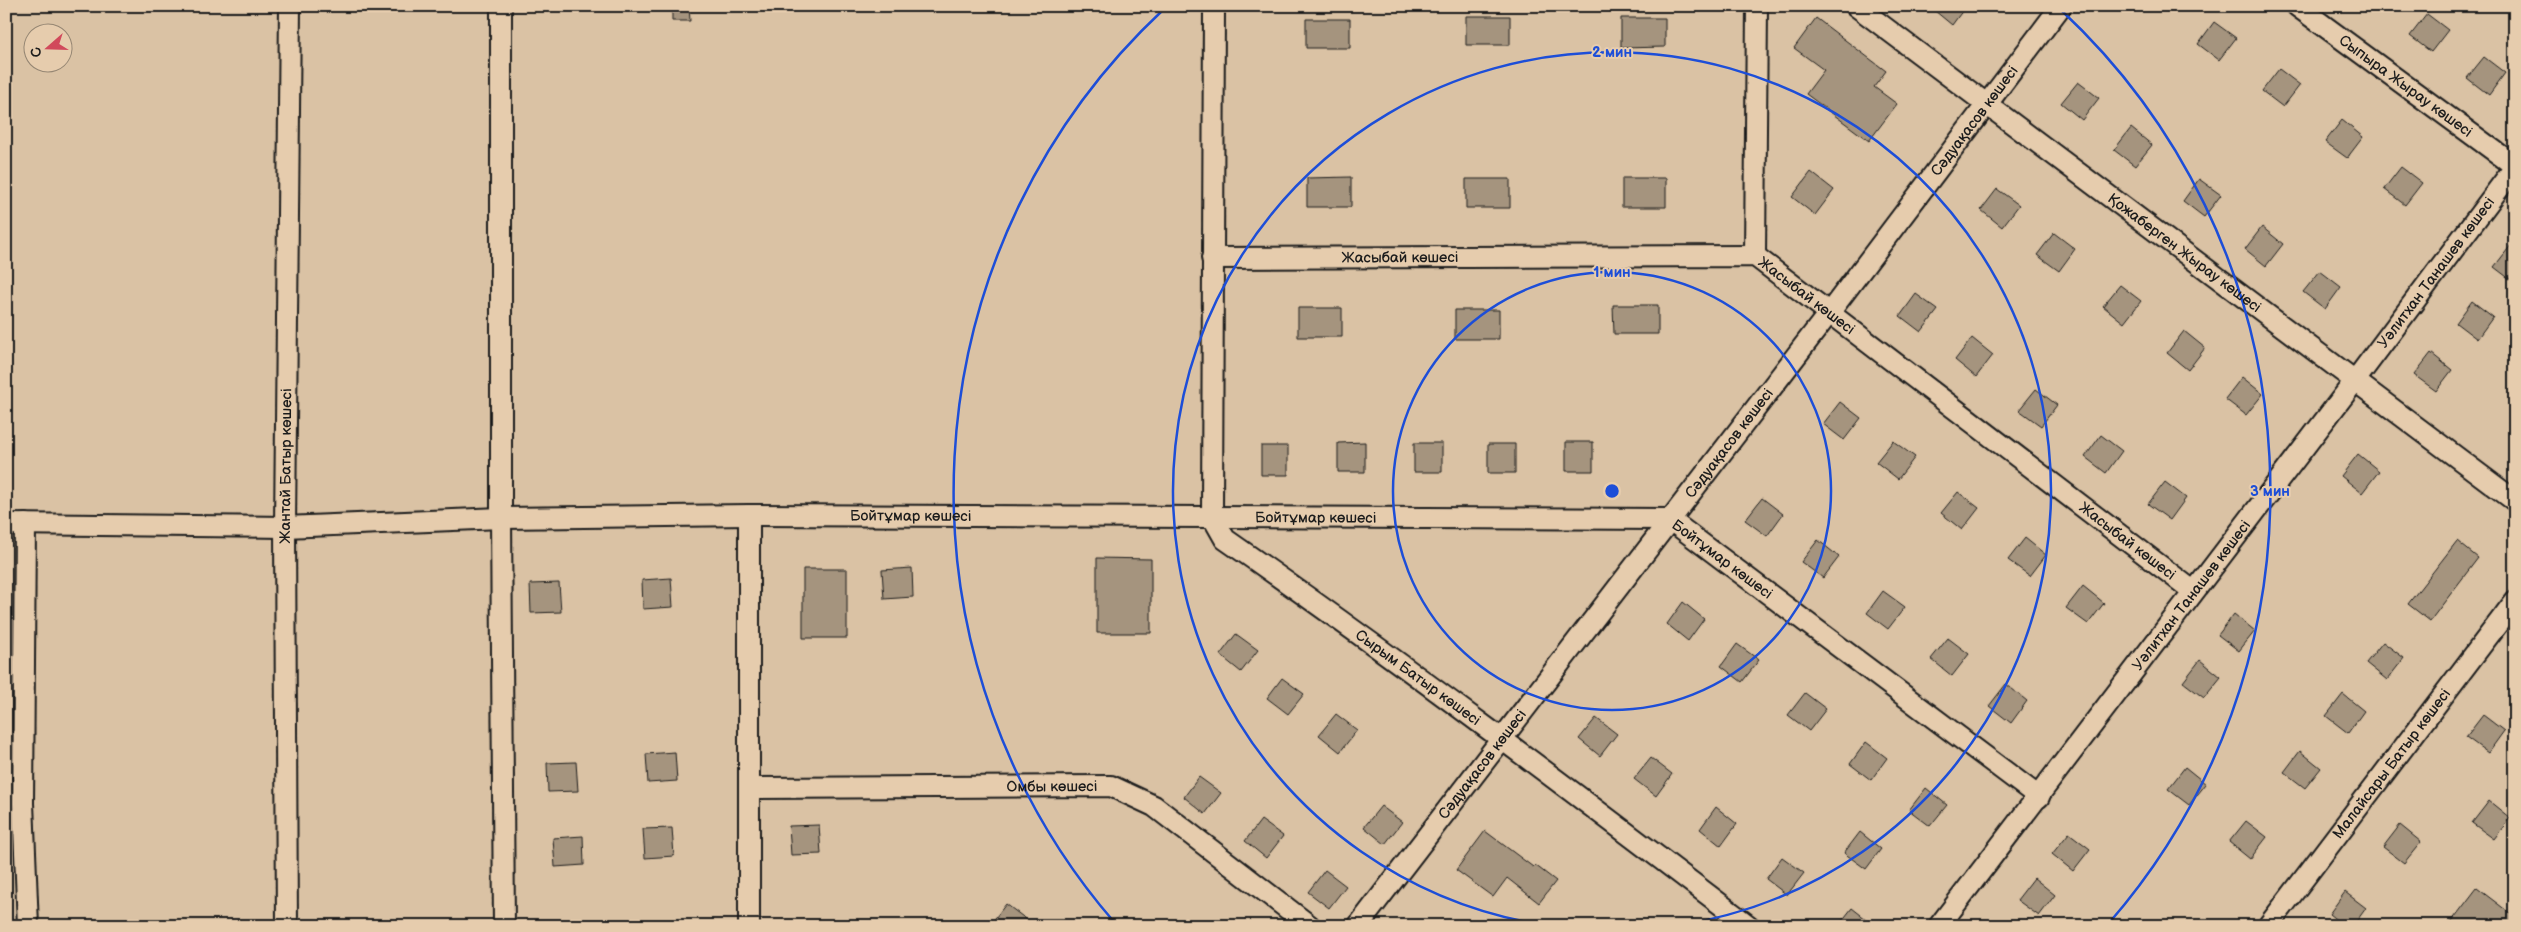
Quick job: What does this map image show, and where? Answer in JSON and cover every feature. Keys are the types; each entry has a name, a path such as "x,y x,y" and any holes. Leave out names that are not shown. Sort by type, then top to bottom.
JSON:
{"street":[{"name":"Жантай Батыр көшесі","path":"287,926 285,527 290,6"},
{"path":"501,6 501,518 504,926"},
{"path":"1212,516 1214,6"},
{"path":"1755,256 1756,6"},
{"name":"Қожаберген Жырау көшесі","path":"1856,6 2354,382 2515,501"},
{"name":"Сәдуақасов көшесі","path":"1358,926 1830,312 2060,6"},
{"name":"Сыпыра Жырау көшесі","path":"2297,6 2515,166"},
{"name":"Уәлитхан Танашев көшесі","path":"1940,926 2354,382 2515,166"},
{"name":"Жасыбай көшесі","path":"1212,258 1755,256 2194,591"},
{"name":"Бойтұмар көшесі","path":"16,524 285,527 501,518 749,515 1669,519 2039,797"},
{"path":"749,515 749,926"},
{"name":"Сырым Батыр көшесі","path":"1212,516 1225,539 1336,616 1502,738 1749,926"},
{"path":"16,524 15,803 28,926"},
{"name":"Малайсары Батыр көшесі","path":"2268,926 2515,601"},
{"name":"Омбы көшесі","path":"750,788 1111,786 1154,806 1310,926"}],"building":[{"path":"672,6 689,6 690,21 672,21"},
{"path":"1929,6 1966,6 1952,25"},
{"path":"2427,14 2448,30 2431,52 2410,36"},
{"path":"1466,16 1510,16 1510,45 1466,45"},
{"path":"1621,18 1665,18 1665,47 1621,48"},
{"path":"1816,18 1886,71 1874,87 1897,104 1869,141 1806,94 1824,70 1794,48"},
{"path":"1306,19 1350,19 1350,48 1306,48"},
{"path":"2214,22 2236,38 2219,60 2198,44"},
{"path":"2484,57 2505,73 2489,95 2467,78"},
{"path":"2279,69 2300,85 2283,107 2262,91"},
{"path":"2078,82 2099,98 2082,120 2061,103"},
{"path":"2342,120 2363,137 2347,158 2325,142"},
{"path":"2131,128 2152,145 2135,166 2114,150"},
{"path":"2401,167 2422,183 2405,205 2384,189"},
{"path":"1811,172 1834,190 1815,215 1792,197"},
{"path":"1351,177 1351,207 1307,207 1307,178"},
{"path":"1622,178 1666,178 1666,207 1622,207"},
{"path":"1466,179 1510,179 1510,208 1466,208"},
{"path":"2199,179 2221,195 2204,217 2183,201"},
{"path":"1997,189 2019,205 2002,227 1981,210"},
{"path":"2262,227 2283,244 2266,266 2245,249"},
{"path":"2054,233 2075,249 2059,271 2037,255"},
{"path":"2515,240 2515,283 2494,267"},
{"path":"2320,271 2341,287 2325,309 2303,292"},
{"path":"2120,285 2141,301 2124,323 2103,306"},
{"path":"1916,294 1938,310 1921,332 1900,316"},
{"path":"2472,301 2493,317 2477,339 2456,323"},
{"path":"1613,305 1658,305 1658,334 1614,334"},
{"path":"1298,308 1342,308 1342,337 1298,337"},
{"path":"1455,310 1499,310 1499,339 1455,339"},
{"path":"2184,331 2205,348 2188,370 2167,353"},
{"path":"1972,338 1993,355 1976,377 1955,360"},
{"path":"2431,353 2452,370 2436,391 2414,375"},
{"path":"2242,377 2263,394 2246,415 2225,399"},
{"path":"2036,389 2057,405 2041,426 2019,410"},
{"path":"1840,402 1861,418 1844,440 1823,424"},
{"path":"2101,435 2122,451 2106,473 2085,457"},
{"path":"1893,441 1915,457 1898,479 1876,462"},
{"path":"1365,442 1365,472 1338,472 1338,443"},
{"path":"1566,442 1593,442 1593,471 1566,471"},
{"path":"1414,443 1442,443 1442,472 1414,472"},
{"path":"1488,444 1515,444 1515,473 1488,473"},
{"path":"1261,446 1288,446 1288,475 1261,475"},
{"path":"2358,454 2379,471 2362,493 2341,476"},
{"path":"2165,482 2186,498 2170,520 2148,504"},
{"path":"1958,492 1979,508 1962,530 1941,513"},
{"path":"1762,498 1783,514 1767,536 1745,520"},
{"path":"2025,538 2046,555 2030,576 2008,560"},
{"path":"1818,540 1839,557 1823,578 1801,562"},
{"path":"2457,541 2478,558 2430,621 2408,604"},
{"path":"1097,558 1151,559 1151,633 1097,633"},
{"path":"912,568 913,597 884,599 882,570"},
{"path":"803,569 847,569 847,638 803,638"},
{"path":"671,578 673,607 643,609 642,580"},
{"path":"559,583 561,612 531,613 530,584"},
{"path":"2083,586 2104,603 2088,624 2066,608"},
{"path":"1883,591 1905,607 1888,629 1867,613"},
{"path":"1683,602 1704,619 1688,641 1667,624"},
{"path":"2234,614 2255,631 2239,651 2218,635"},
{"path":"1236,634 1258,650 1241,672 1220,655"},
{"path":"1948,638 1969,654 1952,676 1931,659"},
{"path":"2383,642 2404,658 2387,680 2366,663"},
{"path":"1737,644 1759,660 1742,682 1721,666"},
{"path":"2200,660 2221,677 2204,698 2183,682"},
{"path":"1282,678 1304,694 1288,714 1267,698"},
{"path":"2006,684 2027,701 2011,723 1989,706"},
{"path":"1805,693 1826,709 1809,731 1788,715"},
{"path":"2343,694 2364,711 2348,733 2326,716"},
{"path":"1336,714 1357,730 1340,752 1319,735"},
{"path":"2483,715 2504,731 2488,753 2466,737"},
{"path":"1596,718 1617,734 1600,756 1579,739"},
{"path":"1866,742 1887,758 1871,780 1850,764"},
{"path":"2300,751 2321,768 2305,788 2284,772"},
{"path":"675,752 677,781 648,783 646,754"},
{"path":"1651,758 1672,774 1656,796 1634,779"},
{"path":"576,762 578,791 548,792 547,763"},
{"path":"2185,767 2206,784 2189,805 2168,789"},
{"path":"1199,777 1221,793 1205,814 1184,797"},
{"path":"1926,788 1947,805 1930,826 1909,810"},
{"path":"2489,801 2510,818 2494,839 2472,823"},
{"path":"1381,806 1402,822 1385,844 1364,827"},
{"path":"1716,807 1737,824 1721,846 1700,829"},
{"path":"1261,820 1283,836 1266,858 1245,841"},
{"path":"2246,821 2267,837 2250,859 2229,842"},
{"path":"819,825 821,854 791,855 789,826"},
{"path":"2400,825 2421,842 2404,863 2383,847"},
{"path":"672,828 674,856 645,858 643,829"},
{"path":"1485,831 1533,867 1535,865 1556,881 1539,903 1507,878 1493,897 1456,870"},
{"path":"1860,832 1881,849 1866,869 1844,853"},
{"path":"2069,833 2090,849 2073,871 2052,854"},
{"path":"583,836 584,865 555,867 553,838"},
{"path":"1782,857 1804,873 1787,895 1766,879"},
{"path":"1325,870 1346,886 1329,908 1308,892"},
{"path":"2034,878 2055,895 2039,916 2017,900"},
{"path":"2477,888 2515,917 2515,926 2448,926"},
{"path":"2345,892 2366,908 2353,926 2344,926 2329,914"},
{"path":"1006,904 1035,926 989,926"},
{"path":"1852,908 1875,926 1838,926"}]}
